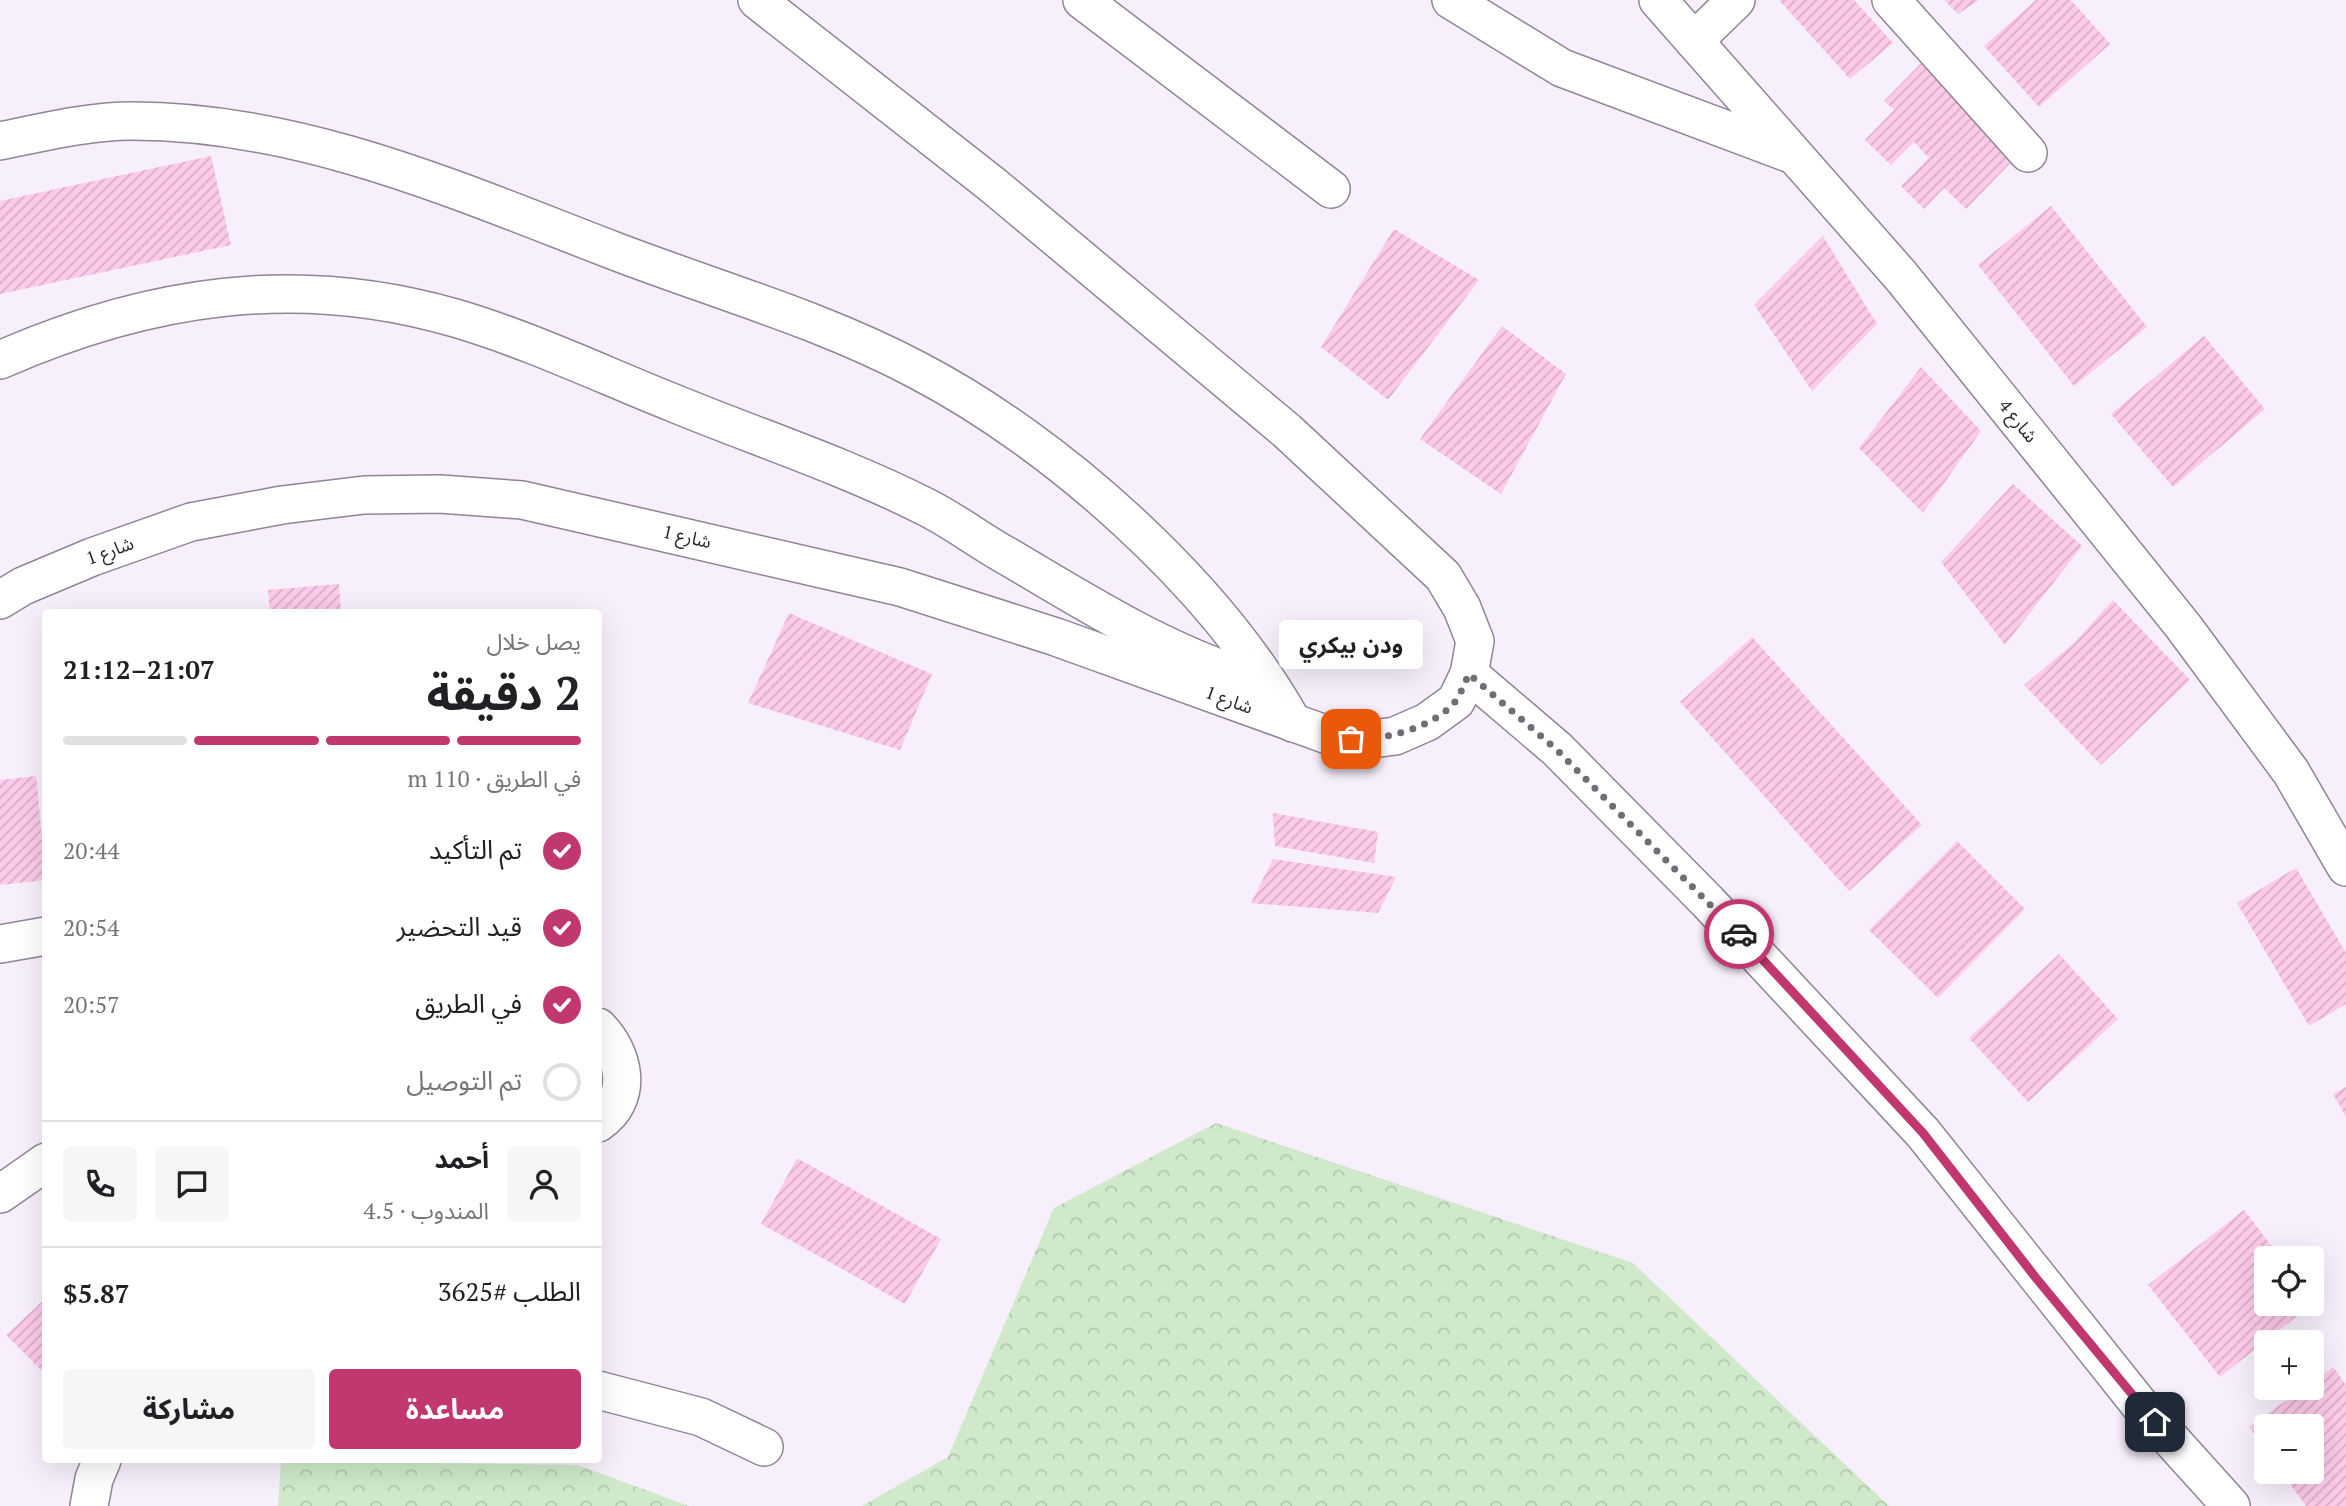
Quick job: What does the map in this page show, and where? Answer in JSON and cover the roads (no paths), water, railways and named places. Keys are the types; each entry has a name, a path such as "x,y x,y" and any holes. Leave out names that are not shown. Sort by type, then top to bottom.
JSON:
{"street":[{"name":"شارع 1","path":"0,600 23,586 92,557 191,522 282,505 364,495 440,494 522,500 900,587 1056,637 1336,738 1365,740 1395,736 1427,722 1456,701 1469,674 1475,641 1462,608 1443,576 1287,431 984,177 757,0"},
{"path":"1082,0 1331,189"},
{"path":"1451,0 1562,68 1795,156"},
{"name":"شارع 4","path":"1658,0 1901,276 2183,626 2291,772 2346,867"},
{"path":"1694,41 1736,0"},
{"path":"1891,0 2028,153"},
{"path":"0,141 62,127 128,121 194,123 260,133 349,155 437,182 846,337 918,370 1014,429 1103,500 1173,565 1213,608 1272,686 1293,723"},
{"path":"0,360 48,339 121,315 188,300 215,297 311,295 385,301 457,318 834,465 929,508 1155,642 1220,670 1272,686"},
{"path":"1469,674 1557,750 1699,892 1913,1123 2139,1404 2231,1506"},
{"path":"0,944 42,937"},
{"path":"602,1031 610,1038 622,1065 623,1087 609,1116 602,1120"},
{"path":"0,1195 42,1165"},
{"path":"602,1391 701,1417 764,1447"},
{"path":"89,1506 94,1479 101,1463"}],"place":[{"name":"ودن بيكري","path":"1351,739"}]}
